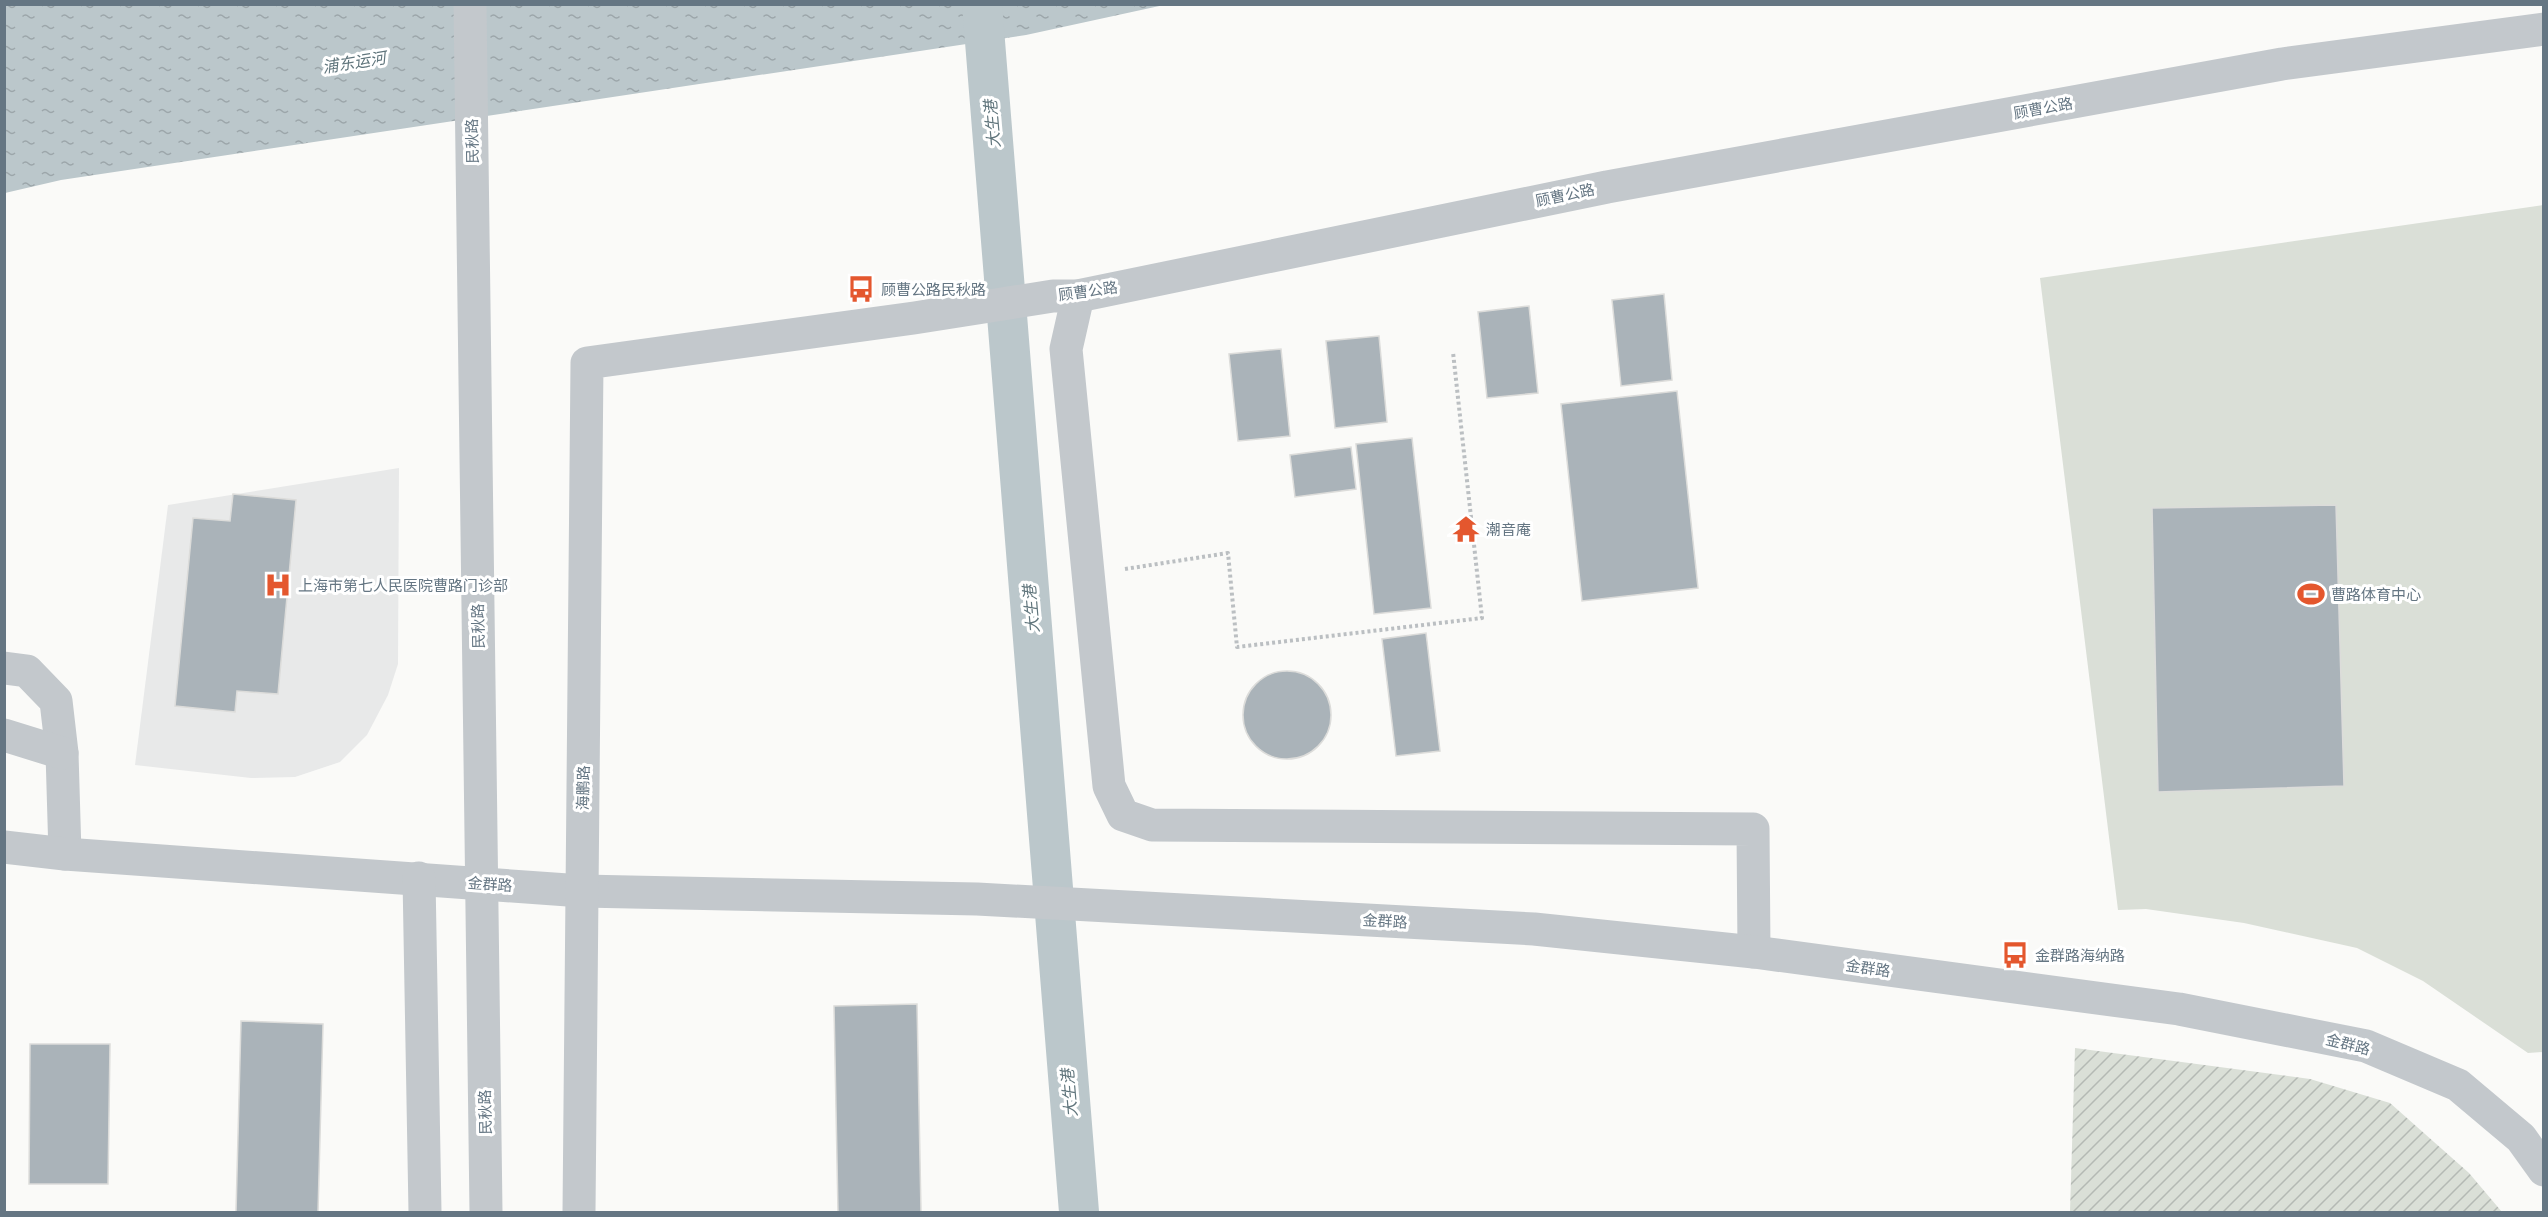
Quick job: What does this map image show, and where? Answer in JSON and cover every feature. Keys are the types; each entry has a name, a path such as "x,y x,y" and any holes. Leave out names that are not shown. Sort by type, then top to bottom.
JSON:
{"street":[{"name":"民秋路","path":"470,4 486,1212"},
{"name":"顾曹公路","path":"587,363 1066,296 1631,182 2282,64 2544,29"},
{"path":"1066,296 1066,349 1109,786 1123,815 1152,825 1753,830 1754,952"},
{"name":"海鹏路","path":"579,1212 587,363"},
{"path":"4,668 27,671 56,701 62,753 64,854"},
{"path":"4,735 62,753"},
{"name":"金群路","path":"4,847 64,854 582,891 977,899 1534,929 1754,952 2179,1009 2366,1046 2458,1085 2521,1138 2544,1170"},
{"path":"418,878 425,1212"}],"path":[{"path":"1089,574 1227,553 1237,647 1482,618 1453,352"}],"shaded area":[{"name":"曹路体育中心","path":"2543,205 2543,1052 2528,1053 2423,981 2357,948 2244,923 2146,909 2118,910 2040,278"},
{"name":"上海市第七人民医院曹路门诊部","path":"399,468 398,664 388,695 367,735 340,762 295,777 251,778 135,765 168,505"},
{"path":"2075,1048 2310,1079 2390,1103 2469,1173 2502,1212 2070,1212"}],"water":[{"name":"浦东运河","path":"4,5 1164,5 1026,35 61,180 5,193"}],"building":[{"path":"1664,294 1672,380 1621,386 1612,300"},
{"path":"1529,306 1538,393 1487,398 1478,312"},
{"path":"1379,336 1387,422 1335,428 1326,341"},
{"path":"1281,349 1290,436 1238,441 1229,354"},
{"path":"1677,391 1698,588 1582,601 1561,404"},
{"path":"1412,438 1431,608 1374,614 1356,444"},
{"path":"1351,447 1356,489 1295,497 1290,455"},
{"path":"233,494 296,500 278,694 237,691 235,712 175,706 193,518 230,521"},
{"path":"2336,505 2344,786 2158,792 2152,508"},
{"path":"1426,633 1440,751 1396,756 1382,639"},
{"path":"1287,671 1312,678 1324,690 1331,715 1324,740 1312,752 1287,759 1262,752 1250,740 1243,715 1250,690 1262,678"},
{"path":"917,1004 921,1212 838,1212 834,1006"},
{"path":"241,1021 323,1024 318,1212 236,1212"},
{"path":"30,1044 110,1044 108,1184 29,1184"}],"waterway":[{"name":"大生港","path":"982,4 1079,1212"}],"place":[{"name":"顾曹公路民秋路","path":"861,289"},
{"name":"潮音庵","path":"1466,529"},
{"name":"上海市第七人民医院曹路门诊部","path":"278,585"},
{"name":"曹路体育中心","path":"2311,594"},
{"name":"金群路海纳路","path":"2015,955"}]}
